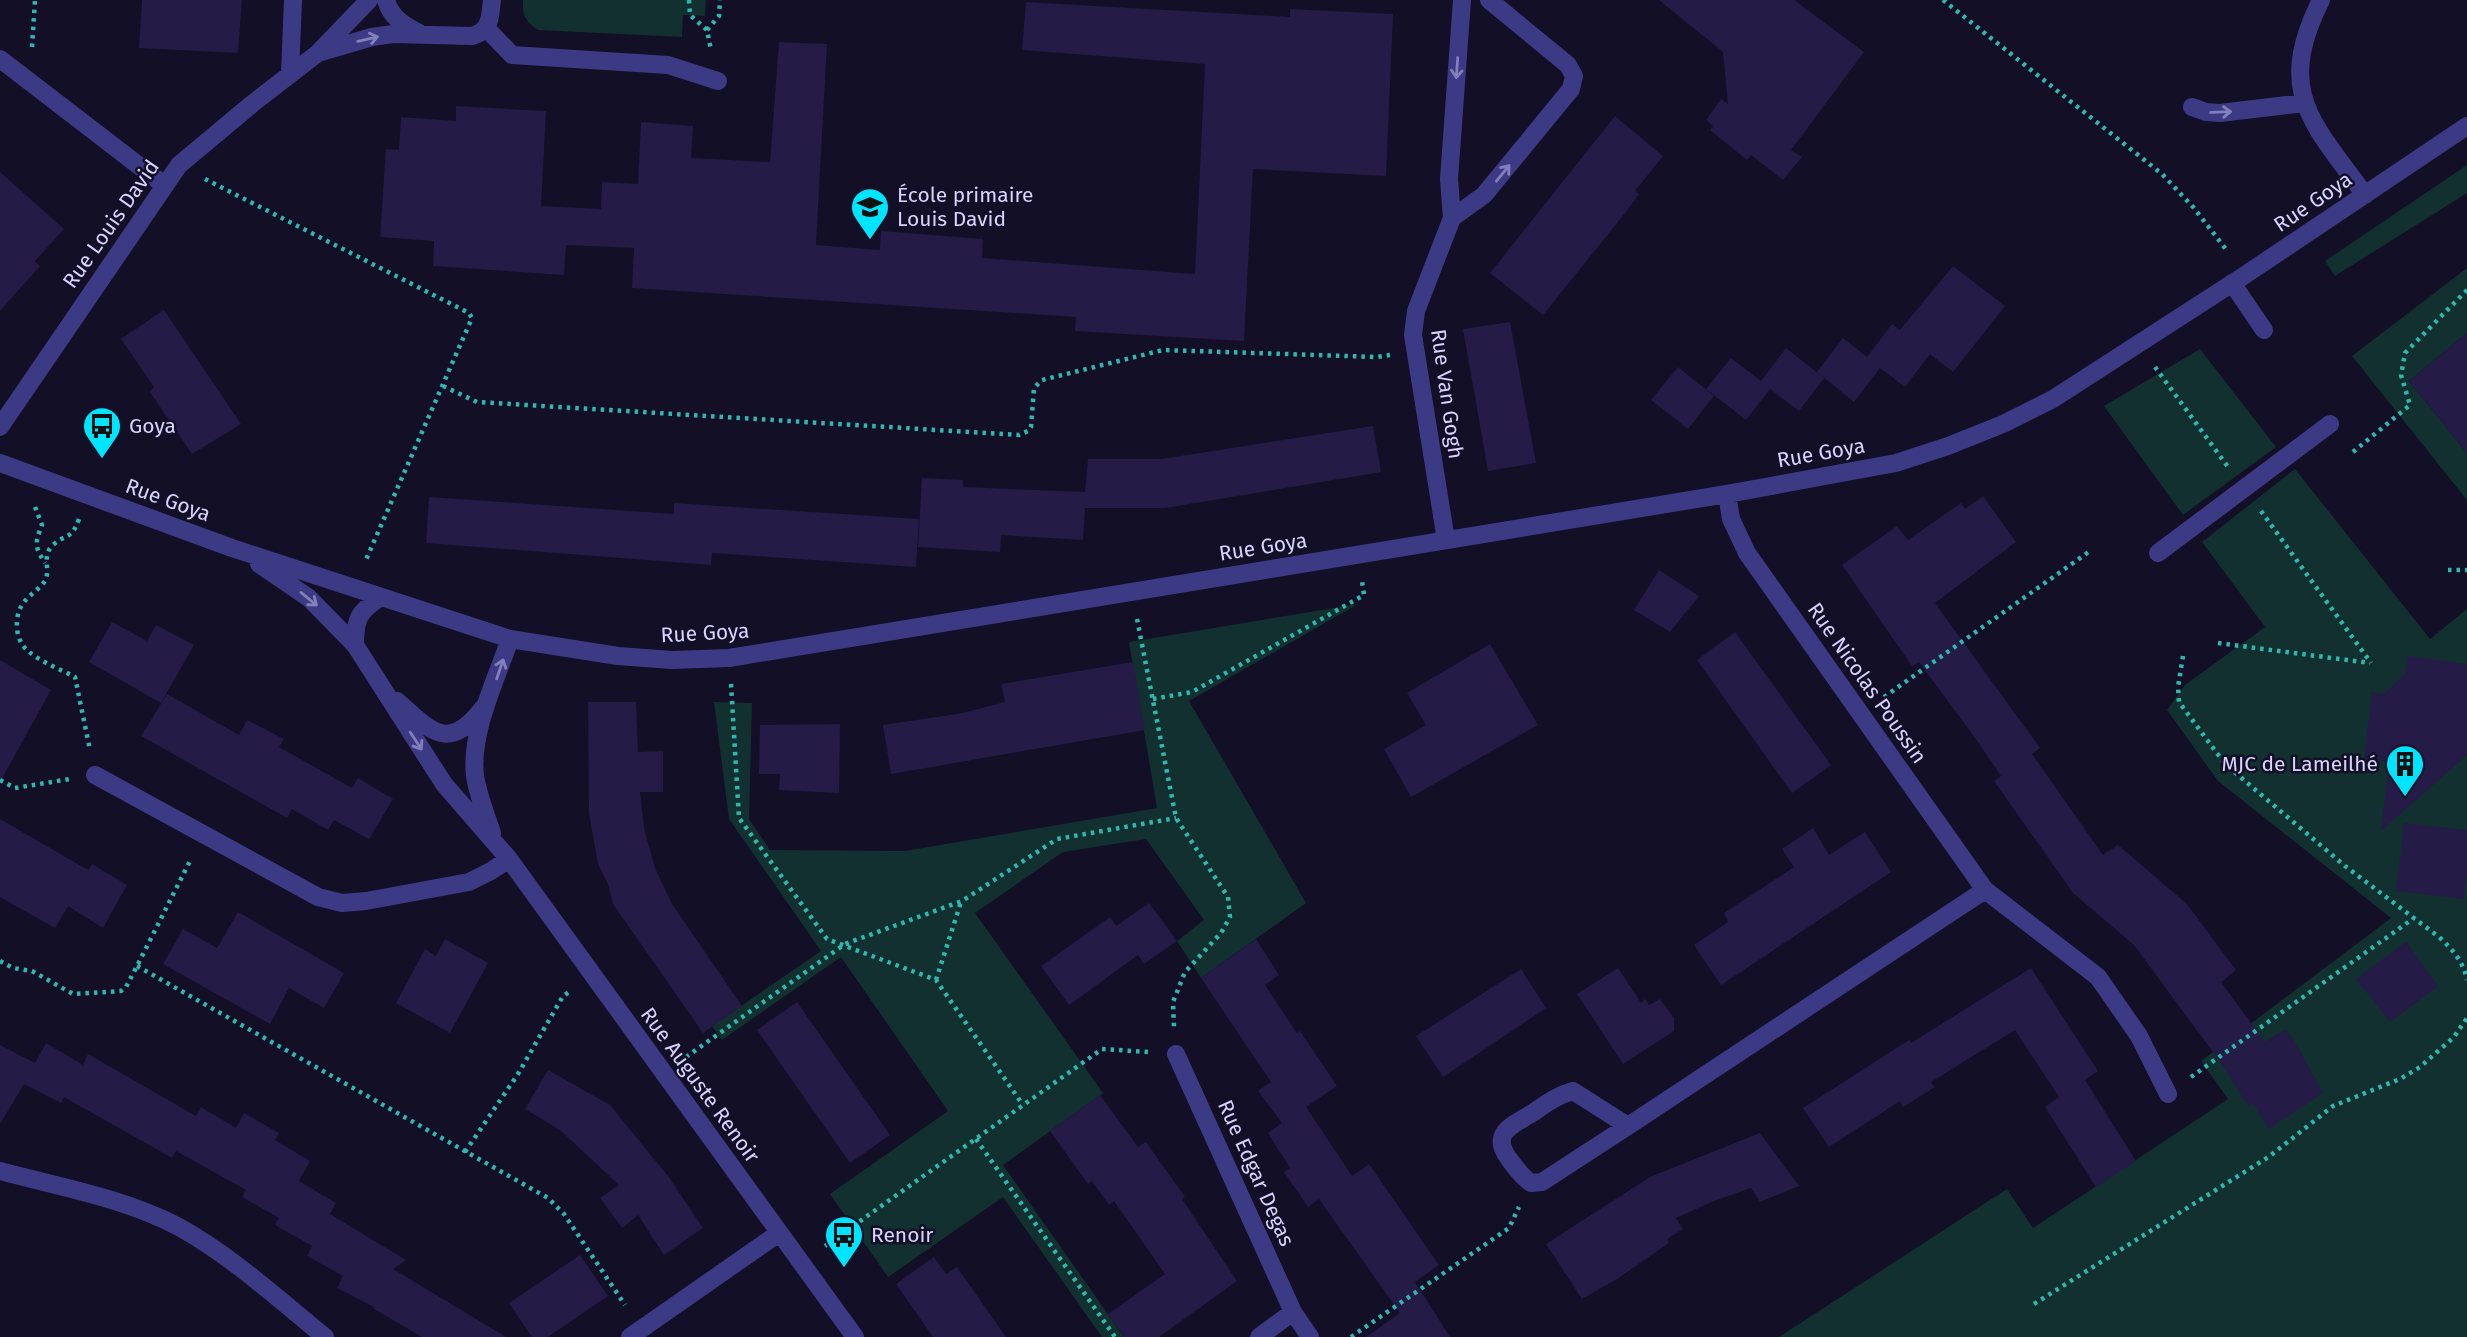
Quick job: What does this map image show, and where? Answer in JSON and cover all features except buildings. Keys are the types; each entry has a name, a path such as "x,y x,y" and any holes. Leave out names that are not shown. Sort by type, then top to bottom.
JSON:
{"street":[{"path":"290,74 293,0"},
{"name":"Rue Louis David","path":"0,427 179,166 318,53 369,0"},
{"path":"386,0 392,14 419,33"},
{"path":"492,0 487,29 512,55 668,65 718,81"},
{"name":"Rue Van Gogh","path":"1446,540 1413,335 1416,312 1452,218 1449,179 1462,0"},
{"path":"1452,218 1484,195 1571,89 1574,76 1568,65 1489,0"},
{"path":"2321,0 2299,59 2304,103 2314,124 2365,195"},
{"name":"Rue Louis David","path":"318,53 372,37 419,33 472,36 487,29"},
{"path":"0,59 164,185"},
{"path":"2192,107 2220,113 2304,103"},
{"name":"Rue Goya","path":"0,463 232,548 510,639 618,656 671,660 729,658 1727,494 1896,463 1948,446 2053,399 2239,279 2467,126"},
{"path":"2239,279 2264,330"},
{"path":"2158,552 2330,424"},
{"name":"Rue Nicolas Poussin","path":"1727,494 1731,519 1747,552 1985,890 2098,976 2139,1037 2168,1094"},
{"path":"232,548 309,598 355,645 444,784 495,840"},
{"path":"355,645 359,615 381,597"},
{"path":"495,840 475,774 475,752 478,732 510,639"},
{"path":"379,684 433,732 442,735 462,730 473,721 489,699"},
{"path":"95,775 318,897 342,902 366,901 468,881 509,859"},
{"name":"Rue Auguste Renoir","path":"495,840 855,1337"},
{"path":"1628,1126 1573,1091 1562,1094 1504,1131 1500,1142 1503,1151 1522,1177 1531,1183 1542,1182 1628,1126 1985,890"},
{"name":"Rue Edgar Degas","path":"1176,1054 1293,1312 1310,1337"},
{"path":"1,1174 113,1201 177,1226 238,1265 325,1337"},
{"path":"635,1333 779,1233"},
{"path":"1259,1337 1293,1312"}],"path":[{"path":"16,71 32,50 35,0"},
{"path":"689,0 690,15"},
{"path":"707,30 719,16 720,0"},
{"path":"1943,0 2162,174 2194,208 2239,279"},
{"path":"179,166 469,313 472,318 369,550 355,589"},
{"path":"2353,452 2410,405 2401,375 2405,353 2467,290"},
{"path":"443,386 477,402 1019,435 1031,427 1034,388 1042,380 1156,351 1376,357 1415,352"},
{"path":"45,563 53,544 75,531 88,495"},
{"path":"0,780 15,788 95,775 75,677 26,650 20,641 17,621 19,610 45,580 47,571 37,548 36,541 42,525 33,503"},
{"path":"1861,714 2090,551"},
{"path":"1153,699 1192,692 1364,595 1358,555"},
{"path":"2448,570 2467,570"},
{"path":"801,1263 1102,1049 1176,1054 1172,1002 1185,972 1221,933 1230,917 1228,897 1176,818 1132,591"},
{"path":"2218,643 2371,663"},
{"path":"2183,656 2178,687 2179,702 2225,764 2345,866 2454,950 2465,968 2467,980"},
{"path":"729,658 739,818 827,939 936,980 1023,1105"},
{"path":"663,1074 845,944 962,901 1057,839 1176,818"},
{"path":"0,961 13,968 32,971 66,992 80,995 126,987 205,833"},
{"path":"936,980 962,901"},
{"path":"2168,1094 2414,918"},
{"path":"137,966 548,1198 564,1214 635,1333"},
{"path":"465,1152 518,1074 563,996"},
{"path":"2034,1304 2270,1156 2333,1106 2400,1079 2420,1067 2454,1037 2467,1018"},
{"path":"975,1139 1115,1337"},
{"path":"1350,1337 1509,1228 1531,1183"}],"green space":[{"path":"523,0 706,0 705,16 683,15 682,37 538,30 526,18"},
{"path":"2467,165 2467,193 2335,276 2325,261"},
{"path":"2467,268 2467,333 2409,381 2467,453 2467,500 2352,356"},
{"path":"2200,349 2276,447 2183,515 2104,406"},
{"path":"2295,469 2430,639 2467,609 2467,1337 1779,1337 2007,1189 2033,1228 2228,1099 2201,1061 2391,918 2218,781 2167,710 2185,685 2265,627 2202,542"},
{"path":"1358,604 1189,701 1306,903 1201,978 1177,941 1204,920 1146,839 1063,852 975,913 1103,1093 1003,1165 1124,1337 1102,1337 1003,1197 888,1277 830,1194 948,1111 841,957 722,1040 712,1026 821,951 729,819 714,702 752,703 749,819 770,850 905,851 1157,808 1129,642"}],"place":[{"name":"École primaire Louis David","path":"870,241"},
{"name":"Goya","path":"102,460"},
{"name":"MJC de Lameilhé","path":"2405,798"},
{"name":"Renoir","path":"844,1269"}]}
